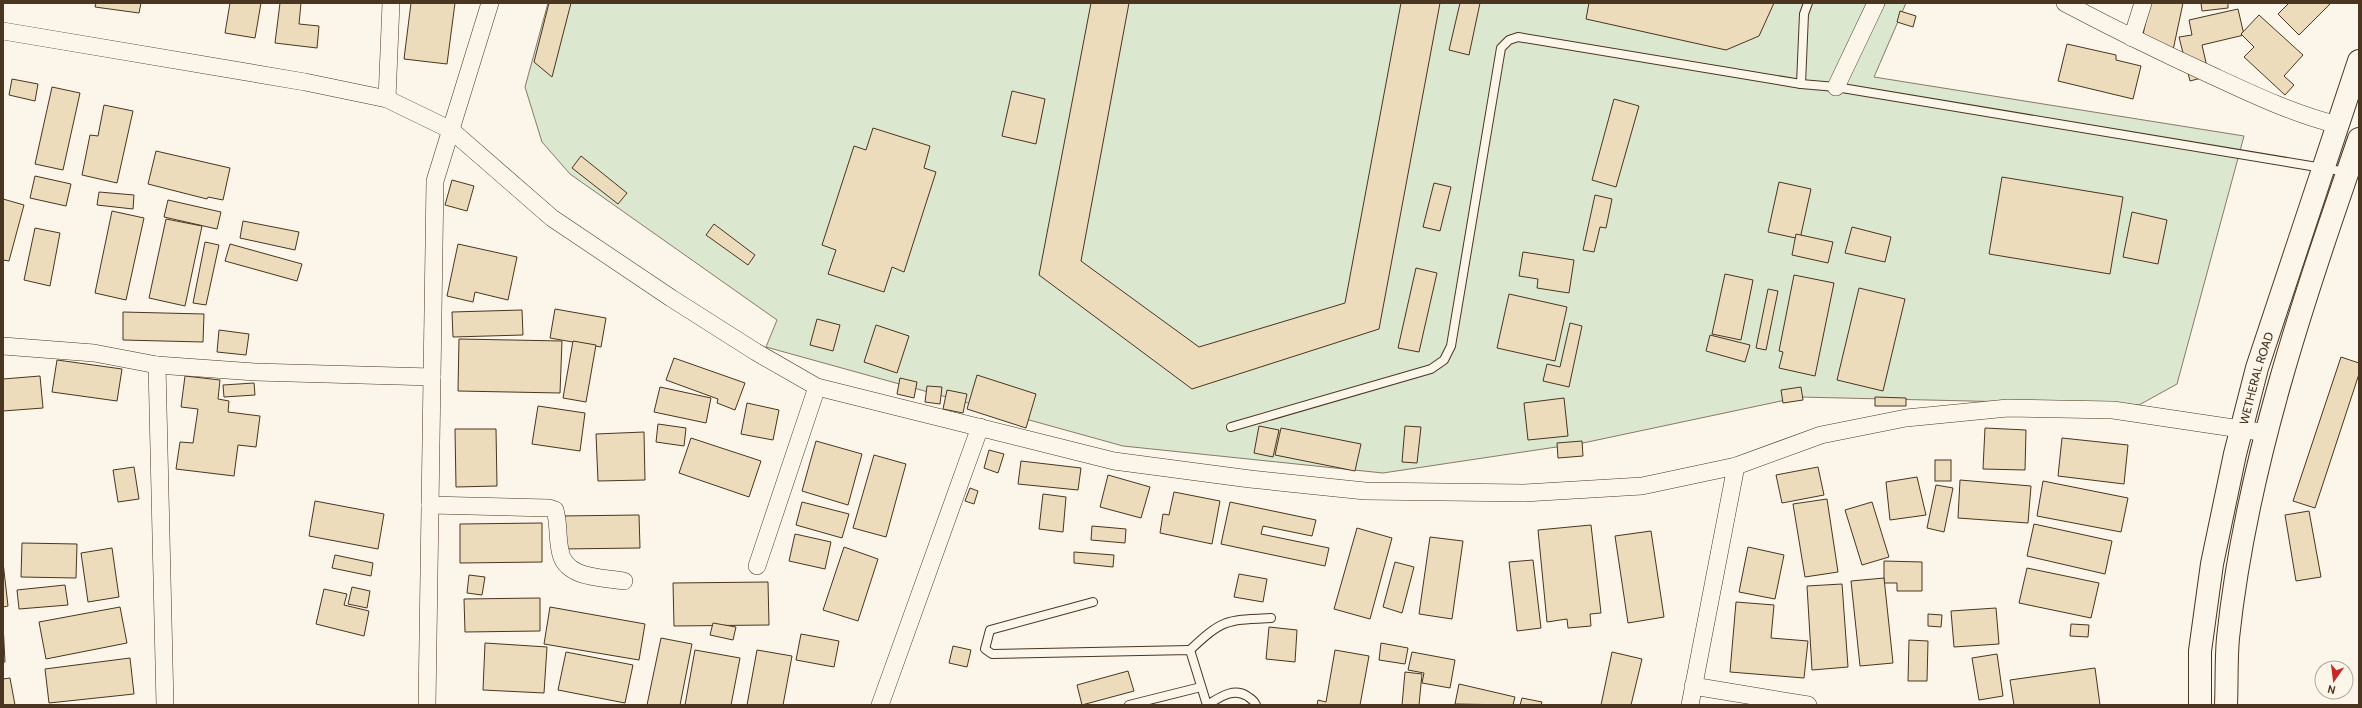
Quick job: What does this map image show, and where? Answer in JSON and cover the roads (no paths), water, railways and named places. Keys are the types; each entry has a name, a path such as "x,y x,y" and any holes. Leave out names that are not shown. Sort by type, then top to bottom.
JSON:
{"main road":[{"name":"WETHERAL ROAD","path":"2200,705 2200,651 2212,564 2242,428 2257,368 2359,61"},
{"name":"WETHERAL ROAD","path":"2226,705 2228,639 2242,548 2267,433 2300,311 2359,139"}],"street":[{"path":"387,99 391,3"},
{"path":"427,705 435,181 490,3"},
{"path":"1836,87 1876,3"},
{"path":"2065,3 2132,38 2276,105 2308,118 2338,125"},
{"path":"2132,38 2143,3"},
{"path":"3,31 305,82 387,99 451,130 552,218 671,298 756,352 817,387 1114,461 1250,479 1365,491 1524,493 1642,486 1736,466 1821,435 1906,418 2008,408 2113,410 2242,428 2267,433"},
{"path":"3,346 94,353 157,365 255,372 432,377"},
{"path":"157,365 165,705"},
{"path":"757,566 817,387"},
{"path":"880,705 980,427"},
{"path":"1690,705 1736,466"},
{"path":"430,505 549,508 555,510 560,551 567,568 576,573 624,581"},
{"path":"1693,686 1808,705"}],"lane":[{"path":"1801,84 1804,14 1808,3"},
{"path":"1231,427 1431,369 1444,360 1451,346 1501,48 1509,40 1518,38 1801,84 1836,87 2347,172"},
{"path":"1093,602 990,630 985,649 992,654 1190,650 1212,630 1227,621 1271,618"},
{"path":"1190,650 1200,687 1207,705 1232,692 1243,694 1254,701 1256,705"},
{"path":"1129,705 1200,687"}]}
